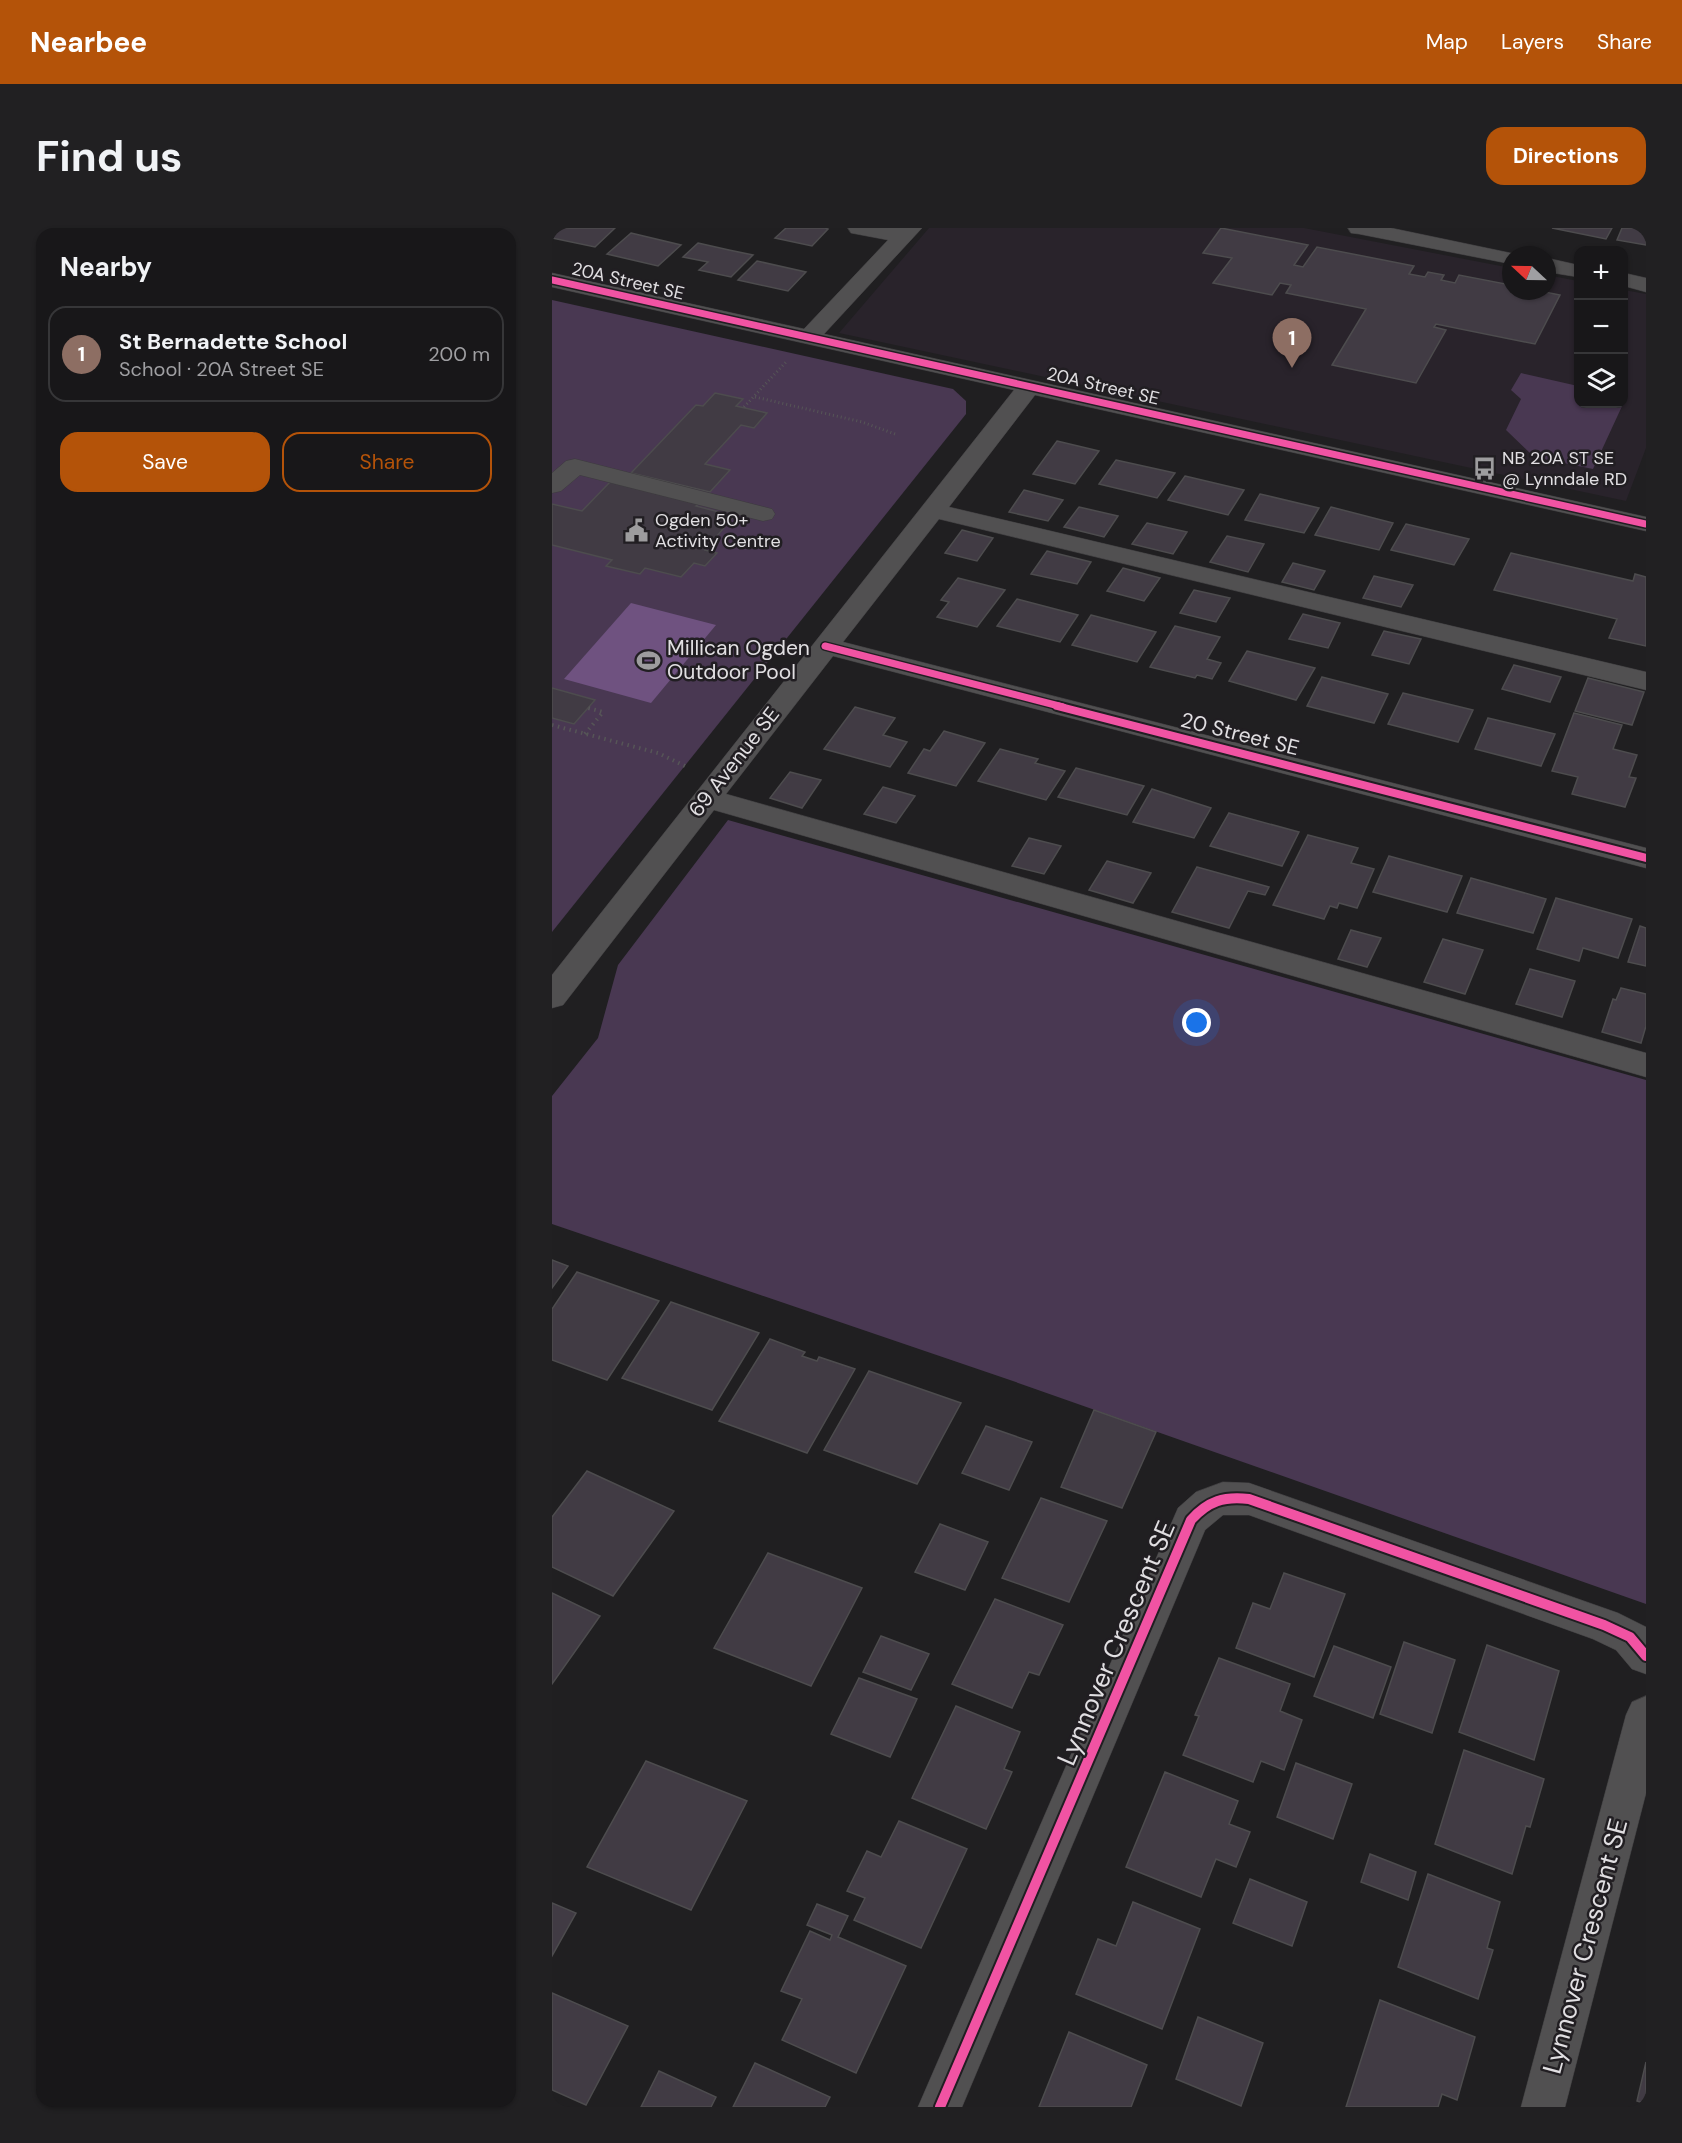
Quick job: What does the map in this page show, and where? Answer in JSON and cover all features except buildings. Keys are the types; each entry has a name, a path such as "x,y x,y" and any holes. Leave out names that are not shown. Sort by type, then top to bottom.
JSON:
{"street":[{"path":"860,228 906,232"},
{"path":"1359,228 1502,256"},
{"path":"808,338 906,232"},
{"path":"1556,267 1574,270"},
{"name":"20A Street SE","path":"552,280 1029,387 1644,517"},
{"path":"1628,281 1646,285"},
{"name":"69 Avenue SE","path":"552,998 1029,387"},
{"path":"552,486 575,466 763,514"},
{"path":"932,510 1646,681"},
{"name":"20 Street SE","path":"825,646 1646,858"},
{"path":"706,798 1646,1065"},
{"name":"Lynnover Crescent SE","path":"940,2107 1191,1520 1201,1508 1224,1498 1249,1498 1604,1625 1630,1637 1646,1656"},
{"name":"Lynnover Crescent SE","path":"1543,2107 1646,1715"}],"path":[{"path":"744,407 789,359"},
{"path":"755,397 862,422 895,434"},
{"path":"585,734 603,712 588,708"},
{"path":"552,724 658,753 687,768"}],"shaded area":[{"path":"929,228 1304,228 1502,266 1502,300 1556,300 1556,277 1574,280 1574,408 1628,408 1628,291 1646,294 1646,448 1626,501 839,333"},
{"path":"552,300 953,389 966,401 966,414 552,932"},
{"path":"1521,373 1574,385 1574,408 1621,408 1593,469 1534,457 1506,430 1521,399 1511,390"},
{"path":"631,603 716,625 651,703 564,679"},
{"path":"728,820 1646,1080 1646,1604 1007,1379 552,1224 552,1096 598,1038 618,965"}],"cycle path":[{"path":"552,280 1646,524"},
{"path":"825,646 1646,858"},
{"path":"940,2107 1191,1520 1203,1508 1216,1500 1249,1499 1604,1625 1630,1637 1646,1656"}],"place":[{"name":"St Bernadette School","path":"1292,368"},
{"name":"NB 20A ST SE @ Lynndale RD","path":"1484,468"},
{"name":"Ogden 50+ Activity Centre","path":"637,530"},
{"name":"Millican Ogden Outdoor Pool","path":"649,660"}]}
